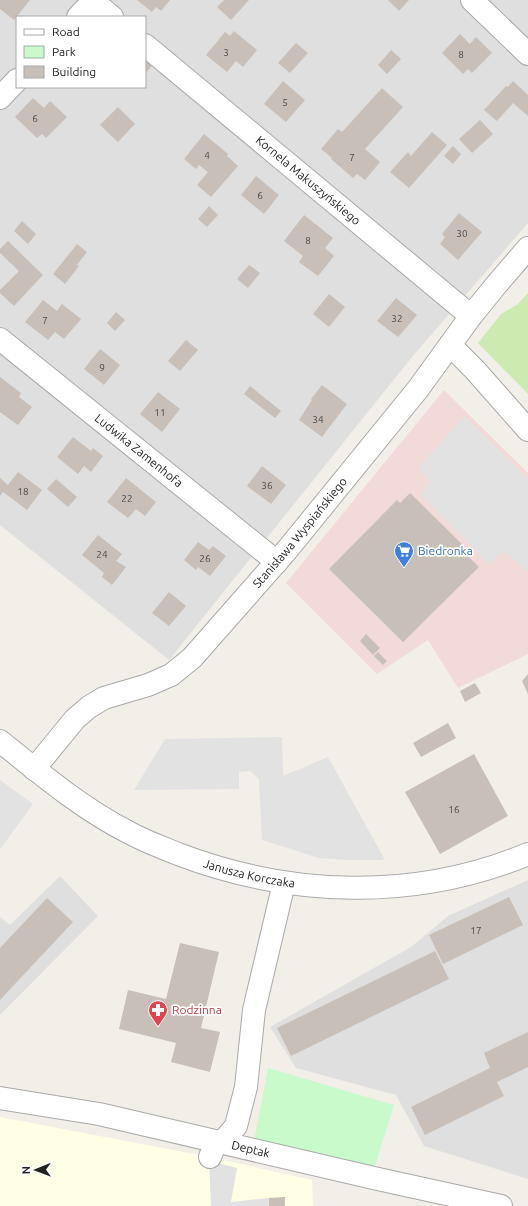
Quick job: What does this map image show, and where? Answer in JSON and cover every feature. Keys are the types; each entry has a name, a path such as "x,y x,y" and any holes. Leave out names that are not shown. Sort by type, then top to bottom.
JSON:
{"street":[{"path":"472,0 528,54"},
{"path":"79,16 94,1 111,16"},
{"name":"Kornela Makuszyńskiego","path":"146,46 471,316"},
{"path":"0,98 16,81"},
{"name":"Stanisława Wyspiańskiego","path":"34,769 75,719 89,707 104,698 148,685 171,676 187,662 277,562 418,389 471,316 528,248"},
{"name":"Ludwika Zamenhofa","path":"0,339 277,562"},
{"path":"450,345 475,370 528,430"},
{"name":"Janusza Korczaka","path":"0,742 86,807 128,832 205,864 249,876 284,883 318,887 352,889 384,888 418,884 481,871 528,854"},
{"path":"214,1149 236,1126 246,1087 254,1010 284,883"},
{"name":"Deptak","path":"0,1098 99,1114 214,1149 378,1179 500,1206"}],"shaded area":[{"path":"0,0 528,0 528,223 412,357 169,660 0,525"},
{"path":"444,390 528,473 528,654 458,688 428,640 377,674 286,583"},
{"path":"465,416 528,479 528,569 526,571 508,554 501,553 490,565 420,494 430,481 418,468"},
{"path":"282,737 283,776 328,757 385,860 319,858 262,840 259,779 250,771 239,772 239,789 134,790 165,739"},
{"path":"0,780 33,804 1,848 0,847"},
{"path":"60,876 98,916 0,1015 0,917 10,925"},
{"path":"528,880 528,1179 424,1146 396,1095 296,1068 270,1027 411,947 448,916"},
{"path":"0,1117 210,1157 312,1180 313,1206 0,1206"},
{"path":"209,1161 237,1168 231,1202 269,1198 269,1206 211,1206"}],"green space":[{"path":"528,293 528,394 478,343 501,314 518,304"},
{"path":"268,1068 394,1105 374,1169 254,1141"}],"building":[{"path":"0,0 30,0 14,20 0,9"},
{"path":"137,0 170,0 161,11 156,7 152,12"},
{"path":"224,0 249,0 231,20 217,7"},
{"path":"388,0 409,0 399,11"},
{"path":"234,31 257,50 243,67 236,61 227,72 206,55 225,32 230,36"},
{"path":"460,34 470,44 476,37 492,53 472,73 468,69 463,74 442,53"},
{"path":"296,43 308,53 290,73 278,63"},
{"path":"391,50 401,59 387,74 378,65"},
{"path":"146,55 155,62 146,73"},
{"path":"283,81 305,100 286,122 264,104"},
{"path":"513,81 528,95 528,116 513,103 497,121 484,110 506,86 508,87"},
{"path":"382,88 403,107 365,149 380,162 365,180 357,174 353,178 321,149 338,129 342,132"},
{"path":"33,98 44,108 50,101 67,117 46,138 42,134 37,138 15,117"},
{"path":"118,107 135,124 118,142 100,125"},
{"path":"480,120 493,134 472,153 459,139"},
{"path":"432,132 447,145 409,188 390,172 408,152 411,156"},
{"path":"204,134 228,154 227,156 238,166 211,197 197,185 208,172 199,165 196,169 184,159"},
{"path":"453,146 461,154 453,164 444,156"},
{"path":"256,176 279,195 264,214 241,195"},
{"path":"209,206 218,215 207,227 198,219"},
{"path":"459,213 482,232 458,260 440,244 445,237 442,234"},
{"path":"304,215 333,238 325,248 334,256 318,276 299,262 303,256 284,241"},
{"path":"22,221 36,234 28,244 14,231"},
{"path":"8,241 43,275 14,306 0,293 0,290 19,271 0,253 0,249"},
{"path":"77,244 87,252 77,265 79,266 65,284 53,274"},
{"path":"249,265 260,273 248,288 237,279"},
{"path":"329,294 345,307 329,327 313,314"},
{"path":"396,298 417,315 398,337 377,321"},
{"path":"43,300 57,311 62,304 81,319 64,339 55,332 48,340 25,322"},
{"path":"116,312 125,320 115,331 107,323"},
{"path":"186,340 198,350 180,371 168,361"},
{"path":"100,349 120,365 104,385 84,369"},
{"path":"0,377 21,393 19,397 32,407 18,425 0,412"},
{"path":"322,385 347,404 322,437 299,420 312,400 311,399"},
{"path":"250,386 281,411 275,418 244,394"},
{"path":"158,392 180,409 162,432 140,414"},
{"path":"73,437 91,451 93,448 103,456 91,472 84,466 78,474 57,457"},
{"path":"262,466 286,485 271,504 247,486"},
{"path":"18,472 42,490 27,510 3,492 0,496 0,478 8,485"},
{"path":"126,478 156,502 145,516 136,509 128,518 107,502"},
{"path":"56,479 77,497 68,507 47,489"},
{"name":"Biedronka","path":"410,493 468,550 465,553 479,567 403,642 329,569 397,500 400,503"},
{"path":"98,535 122,554 116,561 126,567 112,585 102,577 104,573 82,555"},
{"path":"198,542 209,550 213,546 226,556 210,576 198,567 196,570 184,560"},
{"path":"169,592 186,606 169,626 152,613"},
{"path":"366,634 380,648 373,655 360,641"},
{"path":"378,652 387,661 383,665 374,656"},
{"path":"528,674 528,694 522,681"},
{"path":"475,683 481,693 465,702 460,691"},
{"path":"448,723 456,738 421,757 413,743"},
{"path":"474,754 508,816 440,854 405,792"},
{"path":"509,897 523,925 443,964 429,935"},
{"path":"47,898 73,922 0,1000 0,948"},
{"path":"180,943 219,952 201,1028 220,1032 210,1072 171,1062 176,1043 119,1029 128,990 166,999"},
{"path":"435,951 449,979 291,1056 277,1028"},
{"path":"528,1032 528,1067 497,1082 504,1096 425,1135 411,1107 490,1068 484,1053"},
{"path":"285,1197 285,1206 269,1206 269,1198"}],"place":[{"name":"Biedronka","path":"404,568"},
{"name":"Rodzinna","path":"158,1027"}]}
